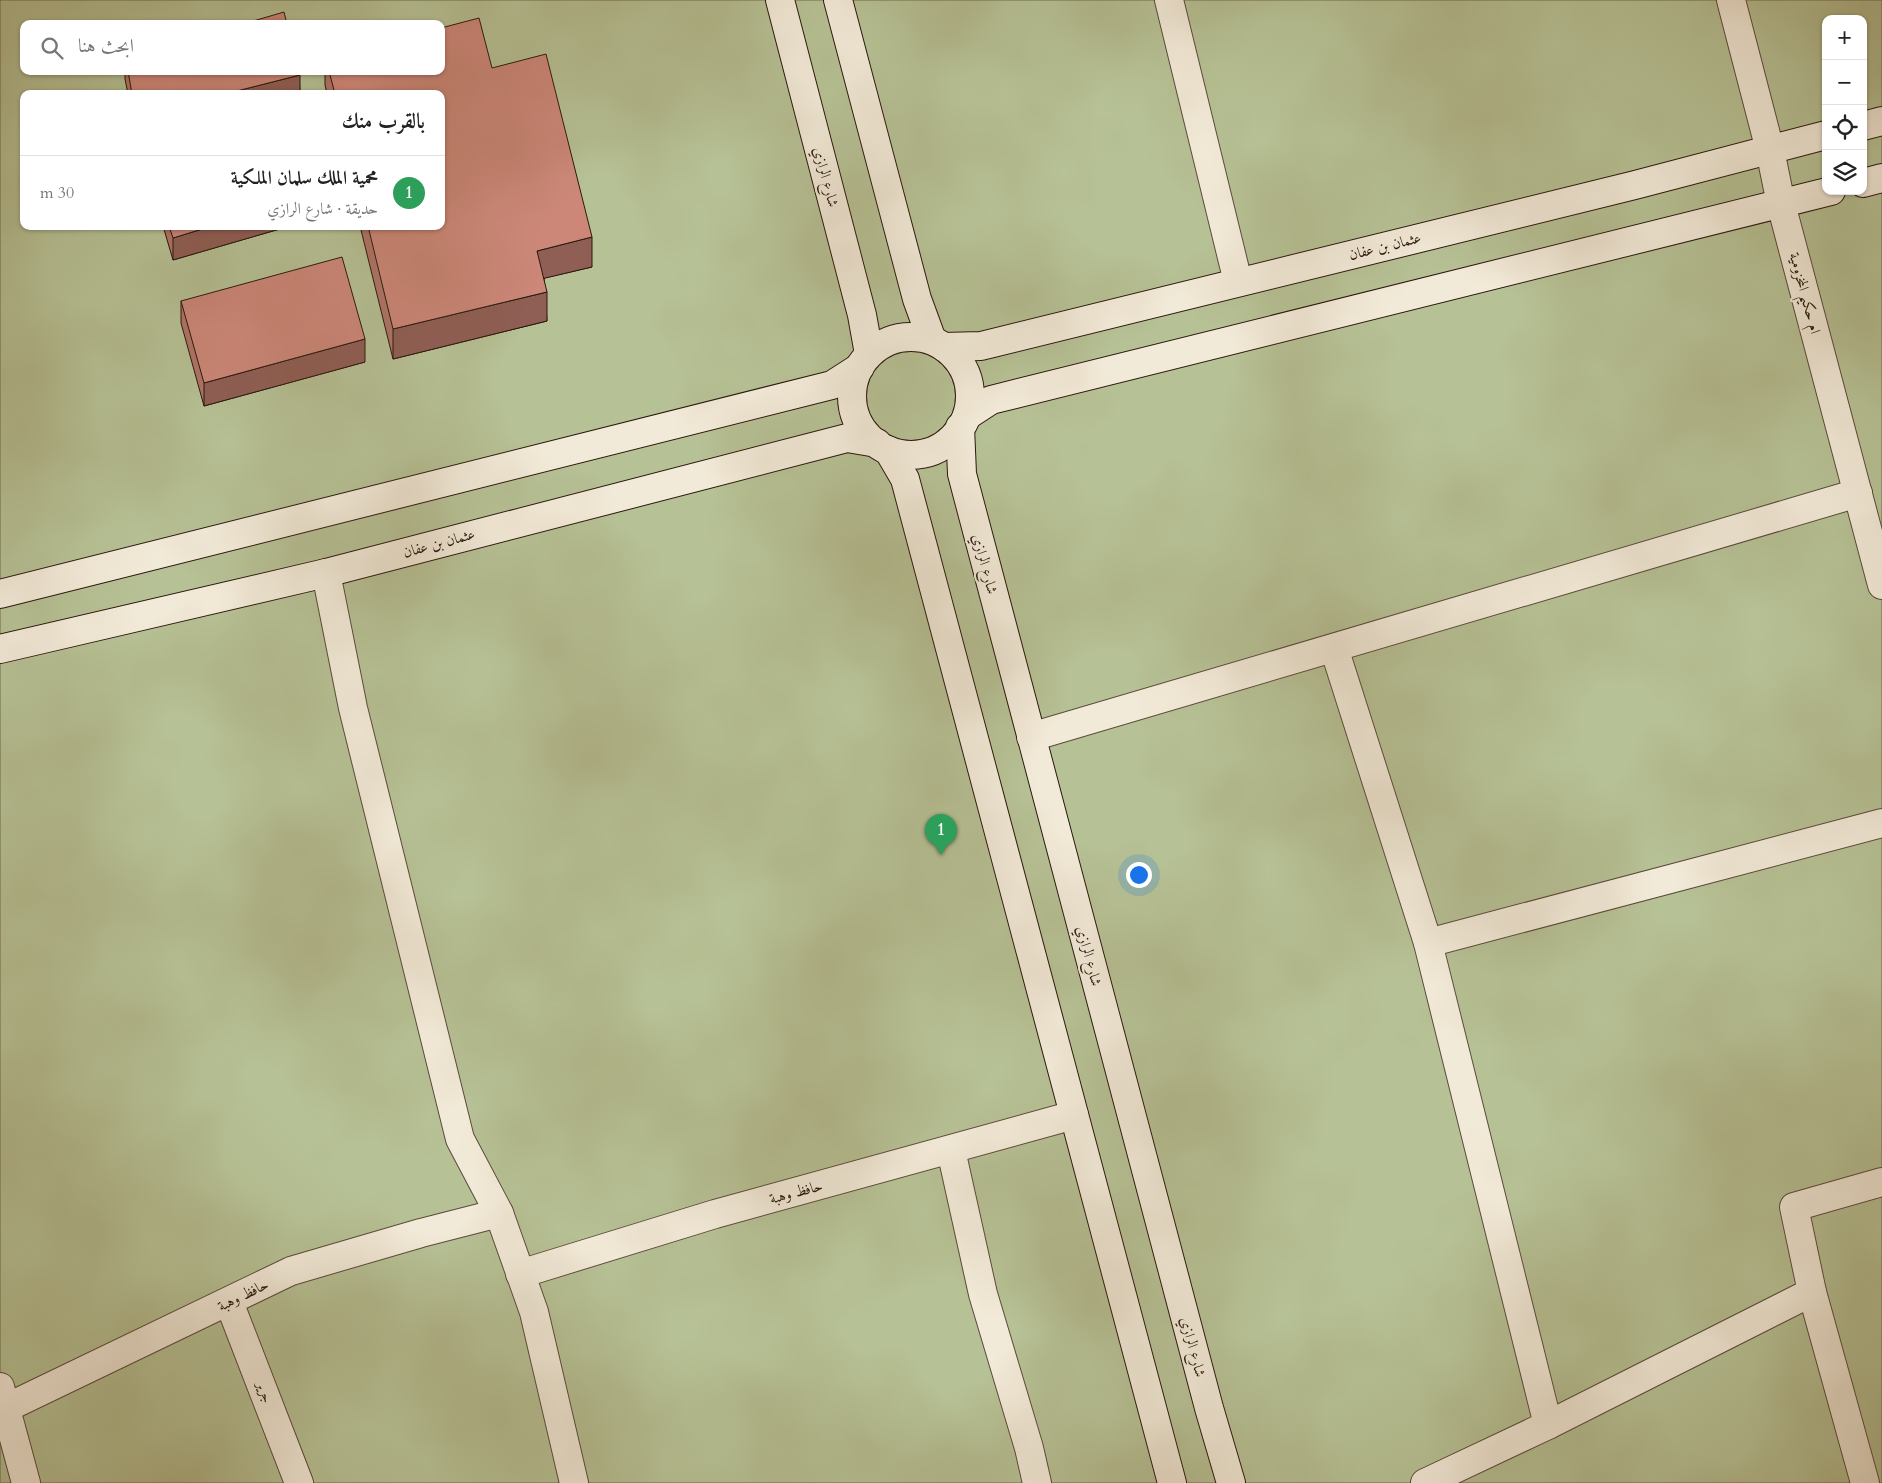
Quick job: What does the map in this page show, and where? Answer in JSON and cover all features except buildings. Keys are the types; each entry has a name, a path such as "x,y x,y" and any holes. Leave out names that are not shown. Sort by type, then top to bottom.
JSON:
{"street":[{"name":"شارع الرازي","path":"780,0 862,315 864,360"},
{"path":"838,0 917,299 938,344"},
{"path":"1168,0 1238,282"},
{"name":"ام حكيم المخزومية","path":"1731,0 1770,150 1781,204 1882,586"},
{"path":"1867,125 1882,121"},
{"name":"عثمان بن عفان","path":"938,344 981,346 1822,136"},
{"path":"1867,182 1882,178"},
{"path":"964,421 992,400 1822,193"},
{"path":"0,594 832,384 888,341 911,336 938,344 952,352 965,369 971,391 964,421 955,437 935,451 911,455 883,447 869,438 856,418 852,395 856,373 864,360"},
{"name":"شارع الرازي","path":"964,421 962,474 1209,1408 1231,1483"},
{"name":"عثمان بن عفان","path":"0,649 326,573 847,438 883,447"},
{"path":"883,447 905,479 1172,1483"},
{"path":"1031,737 1858,493"},
{"path":"326,573 353,708 460,1139 499,1214 534,1312 574,1483"},
{"path":"1334,648 1428,943 1548,1425"},
{"path":"1428,943 1882,823"},
{"name":"حافظ وهبة","path":"520,1274 715,1214 1074,1116"},
{"path":"951,1150 983,1294 1029,1448 1037,1483"},
{"path":"1865,1483 1812,1292 1794,1207 1882,1182"},
{"name":"حافظ وهبة","path":"2,1402 229,1302 290,1271 421,1233 499,1214"},
{"path":"1424,1483 1548,1425 1812,1292"},
{"name":"جرير","path":"229,1302 299,1483"},
{"path":"2,1402 26,1483"}],"green space":[{"path":"0,0 1882,0 1882,1483 0,1483"}],"place":[{"name":"محمية الملك سلمان الملكية","path":"941,855"}]}
